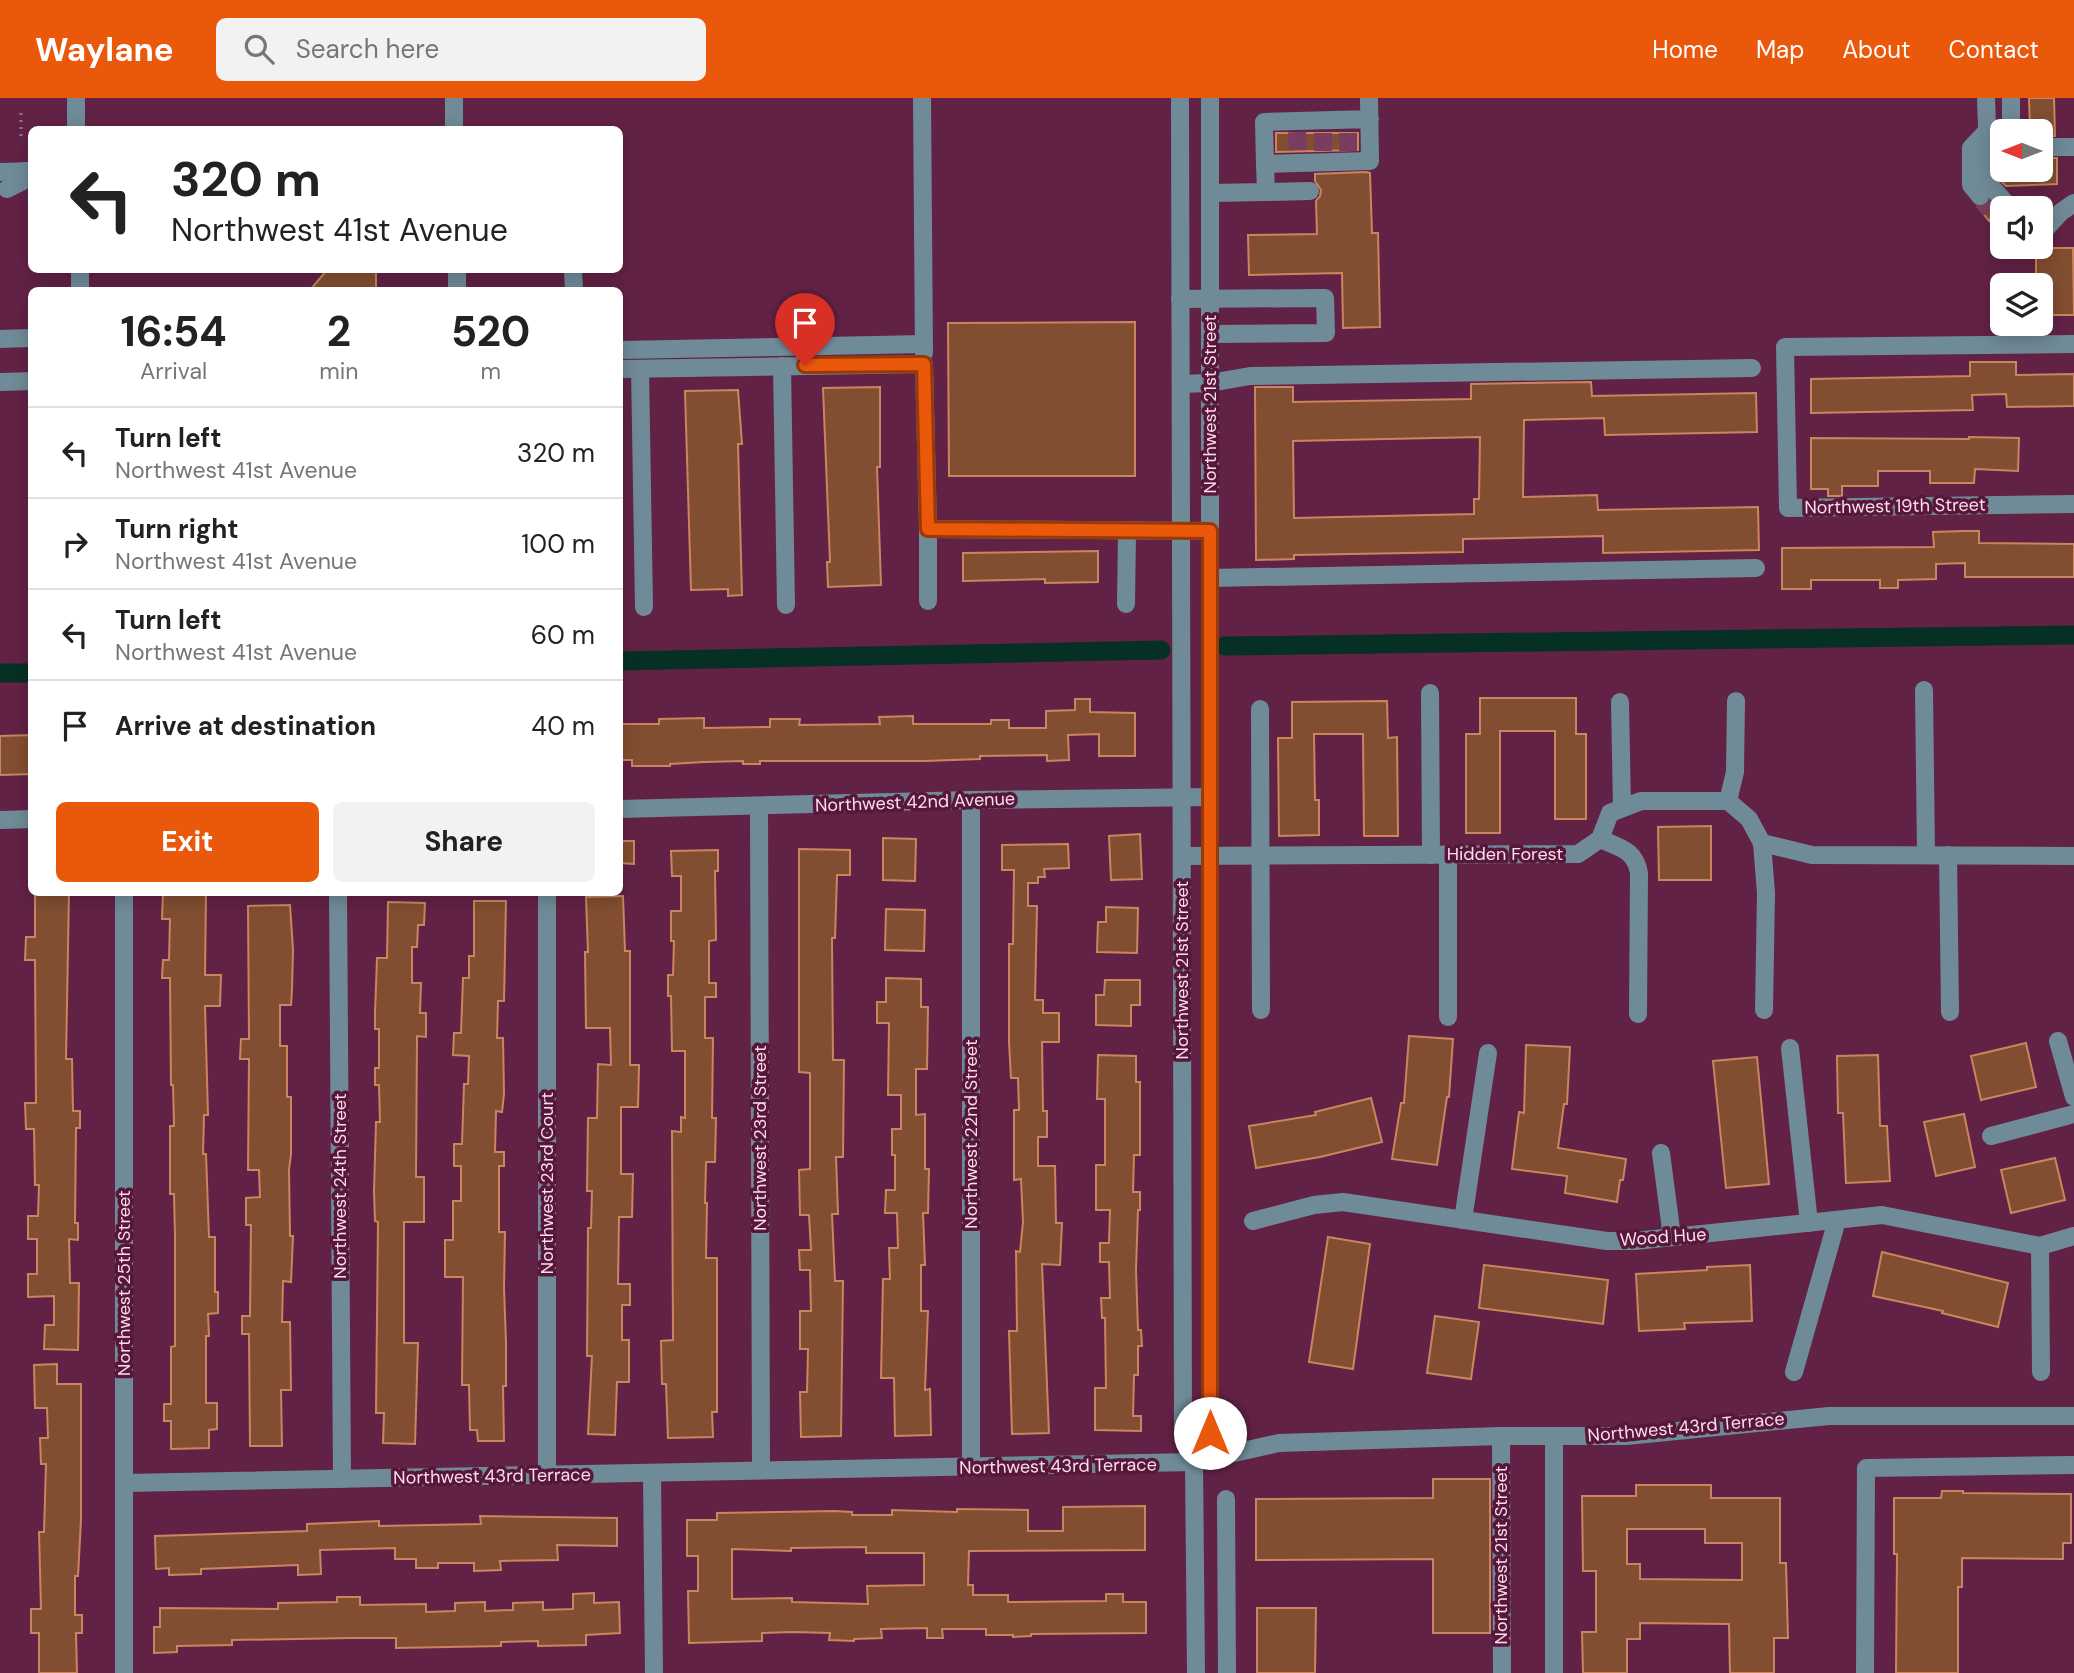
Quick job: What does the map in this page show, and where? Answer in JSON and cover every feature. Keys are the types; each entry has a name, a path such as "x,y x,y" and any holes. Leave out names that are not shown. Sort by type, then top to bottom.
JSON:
{"street":[{"path":"76,98 76,126"},
{"path":"454,98 454,126"},
{"path":"922,98 928,601"},
{"name":"Northwest 21st Street","path":"1180,98 1184,1433 1194,1462 1196,1673"},
{"name":"Northwest 21st Street","path":"1194,1462 1210,1433 1210,98"},
{"path":"1265,164 1324,157 1370,161 1369,98"},
{"path":"1986,98 1990,127"},
{"path":"2011,98 2011,119"},
{"path":"1266,192 1264,122 1297,126 1348,126 1370,119"},
{"path":"1980,196 1971,184 1970,148 1990,143"},
{"path":"2053,147 2074,146"},
{"path":"1990,170 1989,184 1994,196"},
{"path":"0,172 28,171"},
{"path":"7,189 23,181 28,173"},
{"path":"1210,193 1310,191"},
{"path":"2053,224 2070,209"},
{"path":"1180,299 1325,298 1325,333 1210,334"},
{"path":"0,339 28,338"},
{"path":"623,350 923,344"},
{"name":"Northwest 19th Street","path":"2074,344 1785,347 1788,508 2074,504"},
{"path":"623,369 924,364"},
{"path":"782,366 786,605"},
{"path":"1181,384 1210,383 1250,376 1752,368"},
{"path":"640,369 643,607"},
{"path":"0,382 28,382"},
{"path":"928,529 1210,531"},
{"path":"1126,604 1127,531"},
{"path":"1210,578 1756,568"},
{"path":"1924,690 1926,855"},
{"path":"1430,693 1448,1017"},
{"path":"1728,801 1735,772 1736,701"},
{"path":"1620,702 1622,808"},
{"path":"1260,709 1261,1010"},
{"name":"Northwest 42nd Avenue","path":"623,809 1210,797"},
{"name":"Northwest 22nd Street","path":"971,800 971,1468"},
{"path":"1639,1014 1637,860 1628,851 1600,839 1610,813 1641,801 1728,801 1749,819 1762,843 1766,893 1764,1010"},
{"name":"Northwest 23rd Street","path":"759,807 761,1469"},
{"path":"0,820 28,819"},
{"name":"Hidden Forest","path":"1182,856 1578,854 1600,839"},
{"path":"1762,843 1812,855 2074,856"},
{"path":"1948,855 1950,1012"},
{"name":"Northwest 25th Street","path":"124,896 124,1673"},
{"name":"Northwest 24th Street","path":"338,896 342,1479"},
{"name":"Northwest 23rd Court","path":"547,896 547,1473"},
{"path":"2058,1041 2074,1097"},
{"path":"1790,1048 1809,1223"},
{"path":"1463,1220 1488,1053"},
{"path":"1992,1136 2074,1114"},
{"path":"1661,1153 1672,1237"},
{"name":"Wood Hue","path":"1253,1222 1314,1205 1343,1202 1607,1241 1635,1241 1882,1215 2040,1246 2074,1236"},
{"path":"1794,1372 1837,1220"},
{"path":"2040,1246 2041,1372"},
{"name":"Northwest 43rd Terrace","path":"124,1483 1194,1462 1279,1443 1501,1436 1626,1436 1829,1416 2074,1416"},
{"name":"Northwest 21st Street","path":"1501,1436 1502,1673"},
{"path":"1554,1436 1554,1673"},
{"path":"1865,1673 1866,1468 2074,1465"},
{"path":"652,1474 654,1673"},
{"path":"1226,1499 1227,1673"}],"path":[{"path":"21,113 21,141"}],"building":[{"path":"2029,98 2054,98 2055,136 2053,119 2030,119"},
{"path":"1276,133 1358,133 1358,150 1276,152"},
{"path":"2053,158 2057,158 2057,184 2006,186 2002,182 2053,182"},
{"path":"1370,173 1372,233 1378,233 1380,327 1343,328 1342,273 1249,275 1248,235 1317,234 1316,201 1321,190 1315,181 1315,174"},
{"path":"1989,202 1989,221 1978,207"},
{"path":"2053,248 2073,248 2074,315 2053,315 2053,273 2036,273 2036,259 2053,259"},
{"path":"324,273 376,273 376,287 313,287"},
{"path":"1135,322 1135,476 949,476 948,323"},
{"path":"1970,362 2016,362 2016,375 2074,374 2074,406 2007,407 2006,394 1972,395 1973,410 1811,413 1811,379 1970,376"},
{"path":"1591,382 1592,396 1756,393 1757,432 1605,435 1604,418 1524,420 1523,497 1597,495 1598,510 1758,507 1759,550 1603,553 1603,536 1463,539 1463,552 1294,555 1294,559 1256,560 1255,387 1293,387 1293,402 1471,399 1471,384","holes":["1480,437 1479,499 1474,499 1474,514 1294,518 1293,441"]},
{"path":"880,387 880,467 877,467 881,585 828,587 827,562 830,562 823,388"},
{"path":"738,390 742,444 738,444 742,595 728,596 728,589 691,590 685,391"},
{"path":"1811,438 2019,438 2018,471 1975,469 1974,483 1930,483 1930,471 1878,471 1878,486 1842,486 1842,496 1828,496 1828,489 1811,489"},
{"path":"1979,531 1979,543 2074,544 2074,577 1965,577 1965,563 1936,564 1936,579 1898,580 1898,588 1880,588 1880,580 1811,580 1811,589 1782,589 1782,548 1934,547 1933,532"},
{"path":"1098,551 1098,582 1045,583 1045,579 963,581 963,553"},
{"path":"1480,698 1576,698 1576,734 1586,734 1586,819 1555,819 1555,731 1500,731 1500,833 1466,833 1466,734 1480,734"},
{"path":"1075,699 1090,699 1090,712 1135,713 1135,756 1099,756 1099,734 1068,735 1069,760 1047,761 1047,755 980,756 980,759 925,761 760,761 760,764 743,764 743,761 632,766 632,760 623,760 623,724 659,724 659,719 704,718 704,728 770,727 770,719 800,719 799,725 880,724 879,717 913,716 913,724 991,724 991,720 1009,720 1009,728 1046,728 1046,711 1075,710"},
{"path":"1387,701 1388,738 1397,737 1398,836 1364,836 1363,734 1314,734 1315,800 1319,800 1319,835 1279,836 1278,738 1292,738 1292,702"},
{"path":"28,735 28,774 0,775 0,736"},
{"path":"1711,826 1711,880 1659,880 1658,827"},
{"path":"1140,834 1142,879 1111,880 1109,836"},
{"path":"883,838 916,839 915,881 883,880"},
{"path":"623,841 634,841 634,864 623,863"},
{"path":"1068,844 1069,868 1044,869 1045,877 1038,877 1038,883 1028,883 1028,906 1037,906 1035,1000 1043,1000 1043,1013 1059,1013 1059,1042 1042,1042 1043,1111 1047,1111 1047,1137 1038,1137 1038,1166 1055,1166 1056,1223 1062,1223 1060,1265 1042,1264 1049,1433 1012,1434 1009,1331 1017,1331 1016,1251 1020,1252 1023,1222 1021,1179 1014,1180 1014,1110 1019,1110 1018,1078 1011,1078 1009,1042 1009,944 1013,944 1014,870 1002,870 1002,845"},
{"path":"799,849 850,850 850,875 837,875 835,938 832,938 833,1060 844,1060 843,1157 836,1157 838,1214 832,1214 835,1281 843,1281 841,1436 801,1437 800,1392 807,1392 808,1349 800,1349 800,1311 811,1311 810,1270 800,1270 799,1250 811,1250 809,1215 800,1215 799,1170 810,1169 810,1073 799,1072"},
{"path":"718,850 718,871 715,871 716,940 709,941 709,983 716,983 716,997 705,997 705,1038 713,1038 712,1118 716,1118 715,1162 706,1162 705,1203 706,1258 717,1258 717,1412 712,1412 713,1437 668,1438 661,1341 673,1340 672,1131 681,1132 681,1117 685,1118 685,1051 672,1051 671,996 668,996 668,975 673,975 671,911 681,911 681,876 672,876 671,851"},
{"path":"35,896 69,896 66,1059 72,1059 73,1111 80,1111 80,1128 76,1128 75,1223 78,1223 78,1240 69,1239 70,1283 79,1283 78,1350 44,1349 45,1325 54,1325 54,1296 28,1297 28,1274 37,1274 37,1239 28,1239 28,1216 38,1216 39,1185 35,1185 34,1129 26,1129 25,1103 36,1103 35,960 25,960 26,937 35,937"},
{"path":"163,896 206,896 205,975 221,975 220,1006 205,1006 208,1115 204,1115 203,1154 206,1154 209,1237 215,1237 215,1292 218,1292 218,1313 208,1314 209,1336 206,1336 206,1403 217,1403 217,1429 209,1430 209,1448 171,1449 171,1421 164,1421 164,1404 171,1404 171,1347 175,1346 175,1237 174,1194 170,1194 170,1126 174,1126 170,978 162,978 163,960 169,960 170,919 162,919"},
{"path":"623,896 625,951 630,951 630,1065 639,1065 638,1107 621,1107 621,1174 633,1174 632,1217 619,1217 618,1284 630,1284 630,1305 622,1305 622,1340 629,1340 629,1382 617,1382 615,1435 588,1434 592,1356 587,1356 588,1228 591,1228 592,1191 587,1191 588,1118 597,1118 598,1064 611,1065 610,1028 586,1028 586,897"},
{"path":"474,901 506,901 504,1001 498,1001 497,1038 503,1038 504,1094 502,1112 496,1111 495,1152 504,1152 504,1166 499,1166 499,1232 505,1232 504,1441 478,1441 477,1430 470,1430 469,1385 462,1385 463,1277 445,1277 445,1240 453,1240 453,1201 461,1201 461,1166 454,1166 454,1144 462,1144 464,1084 468,1084 469,1056 453,1055 454,1033 461,1033 463,978 469,978 469,956 474,956"},
{"path":"388,902 425,903 424,925 418,925 417,947 412,947 412,983 421,983 420,1013 426,1013 426,1037 417,1036 416,1177 424,1177 424,1222 404,1222 404,1343 418,1343 415,1444 383,1443 384,1413 376,1413 378,1222 375,1221 374,1191 376,1122 380,1122 379,1085 375,1085 375,1068 379,1068 379,1029 375,1029 375,1013 377,958 387,958"},
{"path":"290,905 293,950 291,1005 280,1005 280,1046 287,1046 287,1097 291,1097 289,1170 290,1236 293,1236 291,1282 283,1281 282,1322 290,1322 291,1390 281,1390 282,1446 250,1446 249,1334 242,1334 242,1316 250,1316 251,1225 246,1225 246,1198 260,1197 259,1170 248,1170 249,1059 240,1059 241,1039 249,1039 248,906"},
{"path":"1106,907 1138,908 1137,953 1097,952 1098,922 1106,922"},
{"path":"886,909 925,910 924,951 885,950"},
{"path":"886,978 921,979 921,1007 928,1007 927,1069 916,1069 916,1115 925,1114 925,1169 929,1169 928,1213 923,1213 925,1265 921,1265 921,1311 928,1311 925,1390 930,1389 931,1435 895,1436 894,1378 881,1378 883,1279 890,1279 889,1248 898,1248 897,1213 885,1213 886,1190 895,1190 892,1129 901,1129 901,1095 888,1095 889,1023 877,1023 877,1002 886,1002"},
{"path":"1105,980 1140,980 1140,1005 1131,1005 1131,1026 1096,1025 1096,995 1104,995"},
{"path":"1409,1036 1453,1039 1449,1097 1437,1165 1392,1159 1401,1103 1404,1103"},
{"path":"2026,1043 2036,1087 1981,1100 1971,1056"},
{"path":"1526,1045 1570,1047 1567,1104 1564,1104 1558,1148 1626,1159 1617,1202 1565,1193 1567,1176 1512,1169 1519,1112 1524,1113"},
{"path":"1098,1055 1136,1056 1136,1082 1140,1082 1140,1155 1134,1155 1133,1192 1140,1192 1136,1270 1138,1330 1141,1330 1142,1346 1138,1346 1138,1375 1134,1375 1133,1416 1141,1416 1141,1431 1095,1430 1095,1388 1106,1388 1105,1318 1102,1318 1101,1298 1110,1298 1109,1262 1100,1262 1100,1243 1109,1243 1110,1210 1096,1210 1096,1165 1105,1165 1105,1099 1097,1099"},
{"path":"1878,1055 1880,1126 1887,1126 1890,1181 1846,1183 1843,1113 1838,1113 1837,1056"},
{"path":"1757,1057 1769,1184 1726,1188 1713,1061"},
{"path":"1371,1098 1382,1142 1320,1157 1256,1168 1249,1126 1316,1115 1315,1112"},
{"path":"1964,1114 1975,1167 1936,1176 1924,1122"},
{"path":"2055,1158 2065,1200 2011,1213 2001,1170"},
{"path":"1328,1237 1370,1244 1353,1369 1309,1362"},
{"path":"1882,1252 2008,1283 1998,1327 1942,1313 1943,1311 1873,1296"},
{"path":"1484,1265 1608,1280 1603,1324 1479,1308"},
{"path":"1750,1265 1752,1321 1684,1323 1685,1329 1639,1331 1636,1274"},
{"path":"1435,1316 1479,1322 1471,1379 1427,1373"},
{"path":"57,1364 57,1384 81,1384 81,1520 78,1576 75,1576 75,1615 82,1615 82,1633 76,1633 77,1673 39,1673 39,1633 31,1633 31,1609 41,1609 39,1532 44,1532 46,1464 41,1464 40,1438 48,1438 47,1408 35,1408 34,1365"},
{"path":"1433,1479 1490,1479 1490,1633 1433,1633 1433,1559 1256,1560 1256,1499 1433,1498"},
{"path":"1636,1485 1711,1485 1711,1498 1780,1498 1780,1563 1786,1563 1788,1638 1774,1638 1774,1673 1730,1673 1729,1624 1640,1623 1640,1639 1627,1639 1627,1673 1583,1673 1582,1632 1596,1632 1596,1571 1583,1571 1582,1496 1636,1496","holes":["1627,1529 1705,1529 1705,1543 1742,1543 1742,1580 1640,1579 1640,1564 1627,1564"]},
{"path":"1942,1491 2071,1494 2071,1543 2063,1543 2063,1559 1962,1558 1962,1587 1958,1587 1958,1673 1896,1673 1897,1554 1894,1554 1894,1498 1941,1498"},
{"path":"1145,1506 1145,1550 969,1551 968,1585 973,1585 973,1595 1008,1595 1008,1602 1106,1601 1106,1594 1123,1594 1123,1602 1146,1602 1146,1633 1031,1634 1013,1637 986,1635 986,1629 942,1629 943,1638 927,1638 927,1628 881,1629 882,1638 854,1641 829,1640 830,1633 793,1632 762,1633 762,1641 689,1643 688,1591 698,1591 698,1556 687,1556 687,1520 717,1520 717,1513 834,1511 852,1512 852,1515 892,1515 892,1510 1028,1510 1028,1531 1063,1531 1063,1507","holes":["866,1547 866,1553 924,1553 924,1585 867,1586 868,1604 792,1602 792,1598 732,1599 732,1549 791,1551 791,1548"]},
{"path":"480,1516 617,1518 617,1546 557,1545 558,1560 500,1561 501,1570 474,1571 474,1563 438,1563 438,1568 416,1568 416,1559 395,1559 395,1548 320,1550 321,1574 298,1575 298,1565 201,1569 201,1574 169,1575 169,1568 156,1569 155,1536 307,1531 307,1524 379,1521 379,1526 481,1524"},
{"path":"594,1593 594,1603 619,1602 620,1633 586,1635 586,1645 538,1646 538,1641 501,1642 501,1646 396,1648 396,1638 232,1640 232,1645 177,1646 177,1652 154,1653 154,1627 160,1627 160,1608 278,1609 278,1603 337,1602 337,1597 360,1597 360,1605 426,1604 426,1612 455,1611 455,1603 485,1602 485,1611 513,1610 513,1603 543,1602 543,1610 573,1609 573,1594"},
{"path":"1257,1608 1316,1608 1315,1673 1257,1673"}],"waterway":[{"path":"1225,646 2074,635"},
{"path":"623,661 1161,650"},
{"path":"0,673 28,673"}],"tunnel":[{"path":"1297,132 1298,153"},
{"path":"1323,133 1323,153"},
{"path":"1348,133 1348,153"},
{"path":"1980,196 1990,210"}],"route":[{"path":"805,365 924,364 928,529 1210,531 1210,1433"}]}
